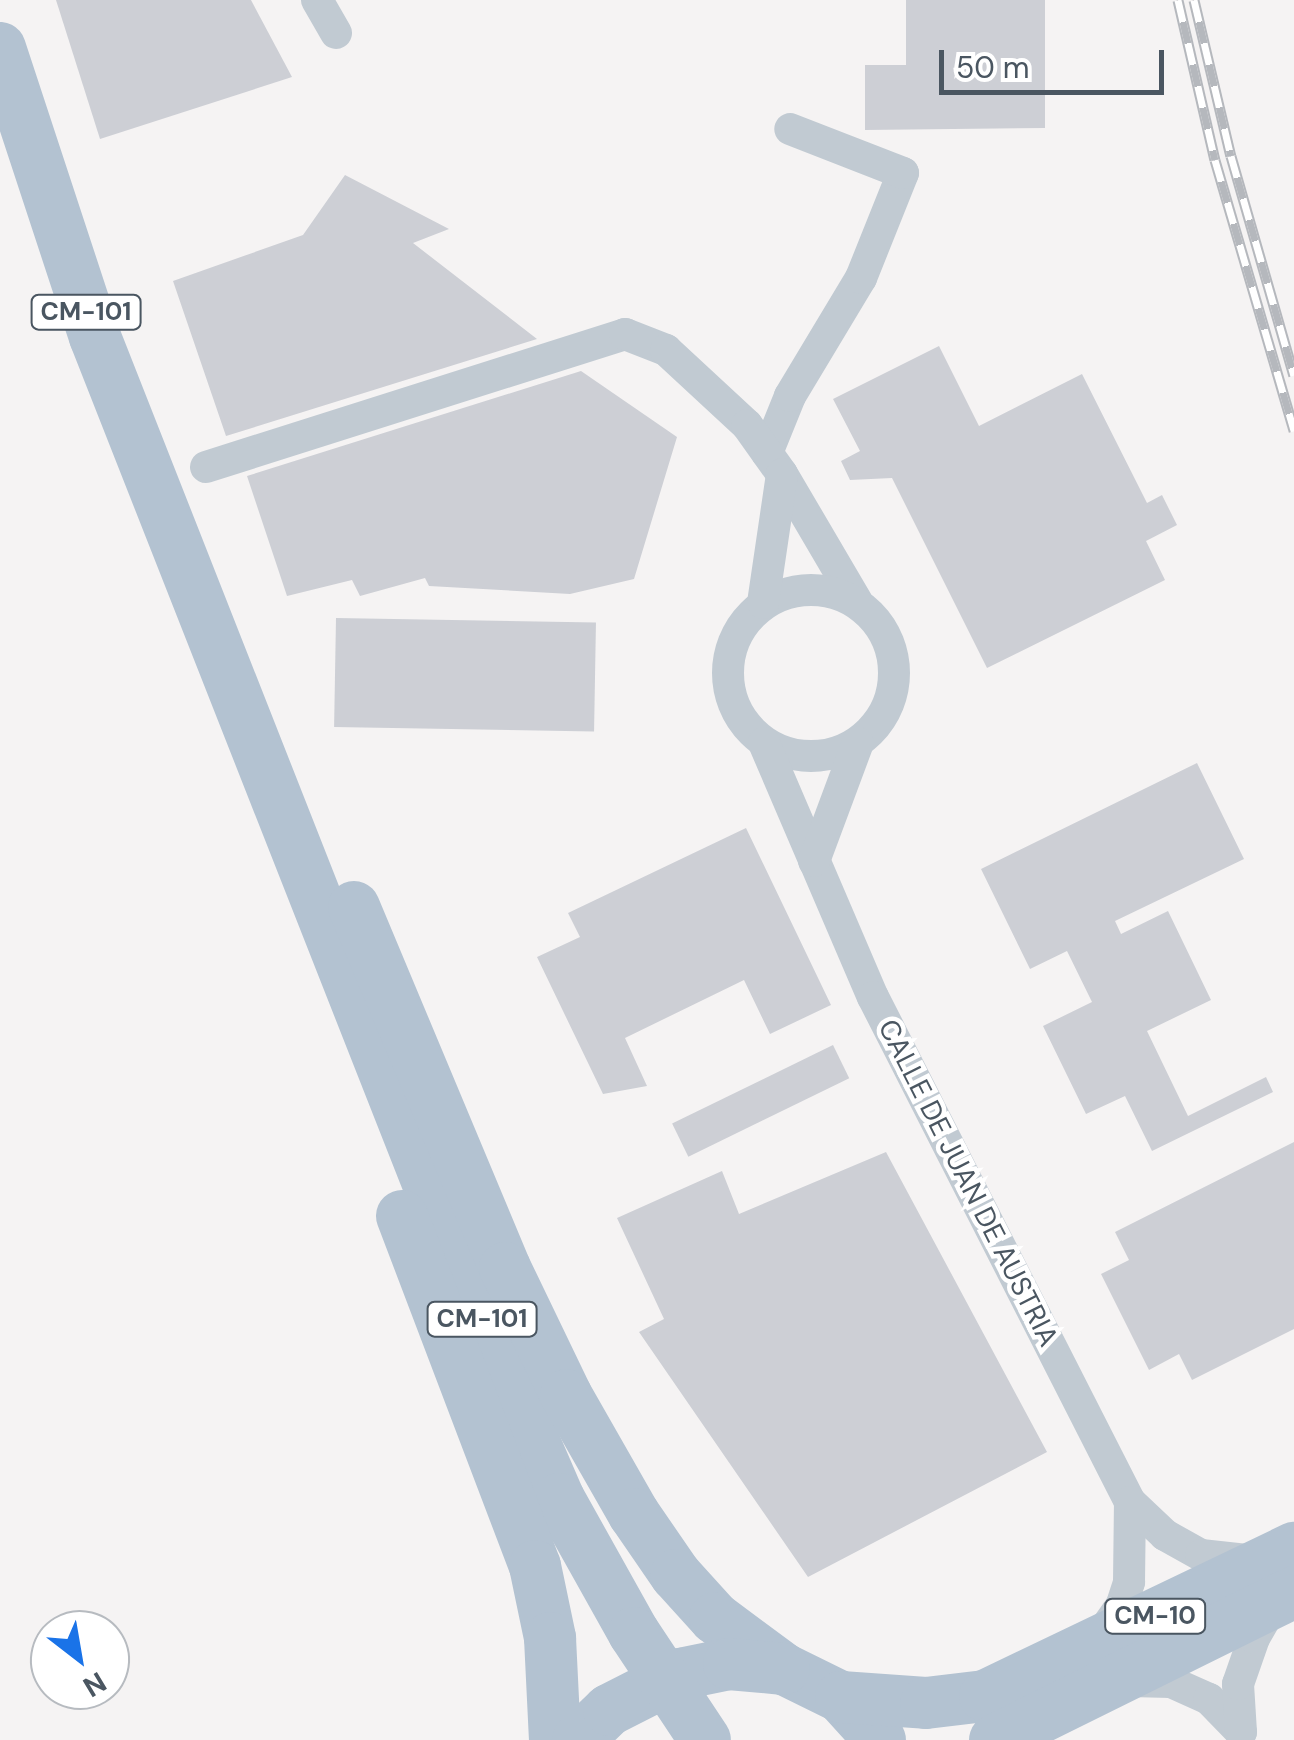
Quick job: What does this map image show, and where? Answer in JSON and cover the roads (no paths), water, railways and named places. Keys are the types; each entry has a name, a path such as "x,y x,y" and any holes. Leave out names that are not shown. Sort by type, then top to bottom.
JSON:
{"main road":[{"name":"CM-101","path":"0,48 79,293 185,571 536,1452 634,1633 705,1740"},
{"path":"185,571 309,808 389,983 505,1268 566,1395 634,1514 676,1575 736,1637 784,1668"},
{"path":"185,571 215,703 320,1008 498,1460 535,1566 550,1638 555,1740"},
{"name":"CM-10","path":"841,1697 926,1703 984,1696 1103,1662 1282,1576"},
{"name":"CM-10","path":"995,1740 1103,1662"},
{"name":"CM-10","path":"578,1740 609,1710 680,1674 729,1664 784,1668 841,1697 880,1740"}],"street":[{"path":"317,0 336,33"},
{"path":"764,603 774,463 790,396 861,278 903,173 790,128"},
{"path":"206,467 626,334 666,350 747,425 858,602 881,625 894,655 894,688 882,719 858,742 828,755 795,756 764,743 741,720 728,690 728,657 740,626 764,603 794,590 827,590 858,602"},
{"path":"814,860 858,742"},
{"name":"CALLE DE JUAN DE AUSTRIA","path":"764,743 873,997 1130,1502"},
{"path":"1130,1502 1165,1534 1201,1555 1282,1576 1238,1684 1243,1736"},
{"path":"1130,1502 1129,1582 1103,1662 1171,1682 1208,1698 1243,1736"}],"railway":[{"path":"1178,0 1215,160 1294,431"},
{"path":"1194,0 1231,156 1294,375"}]}
